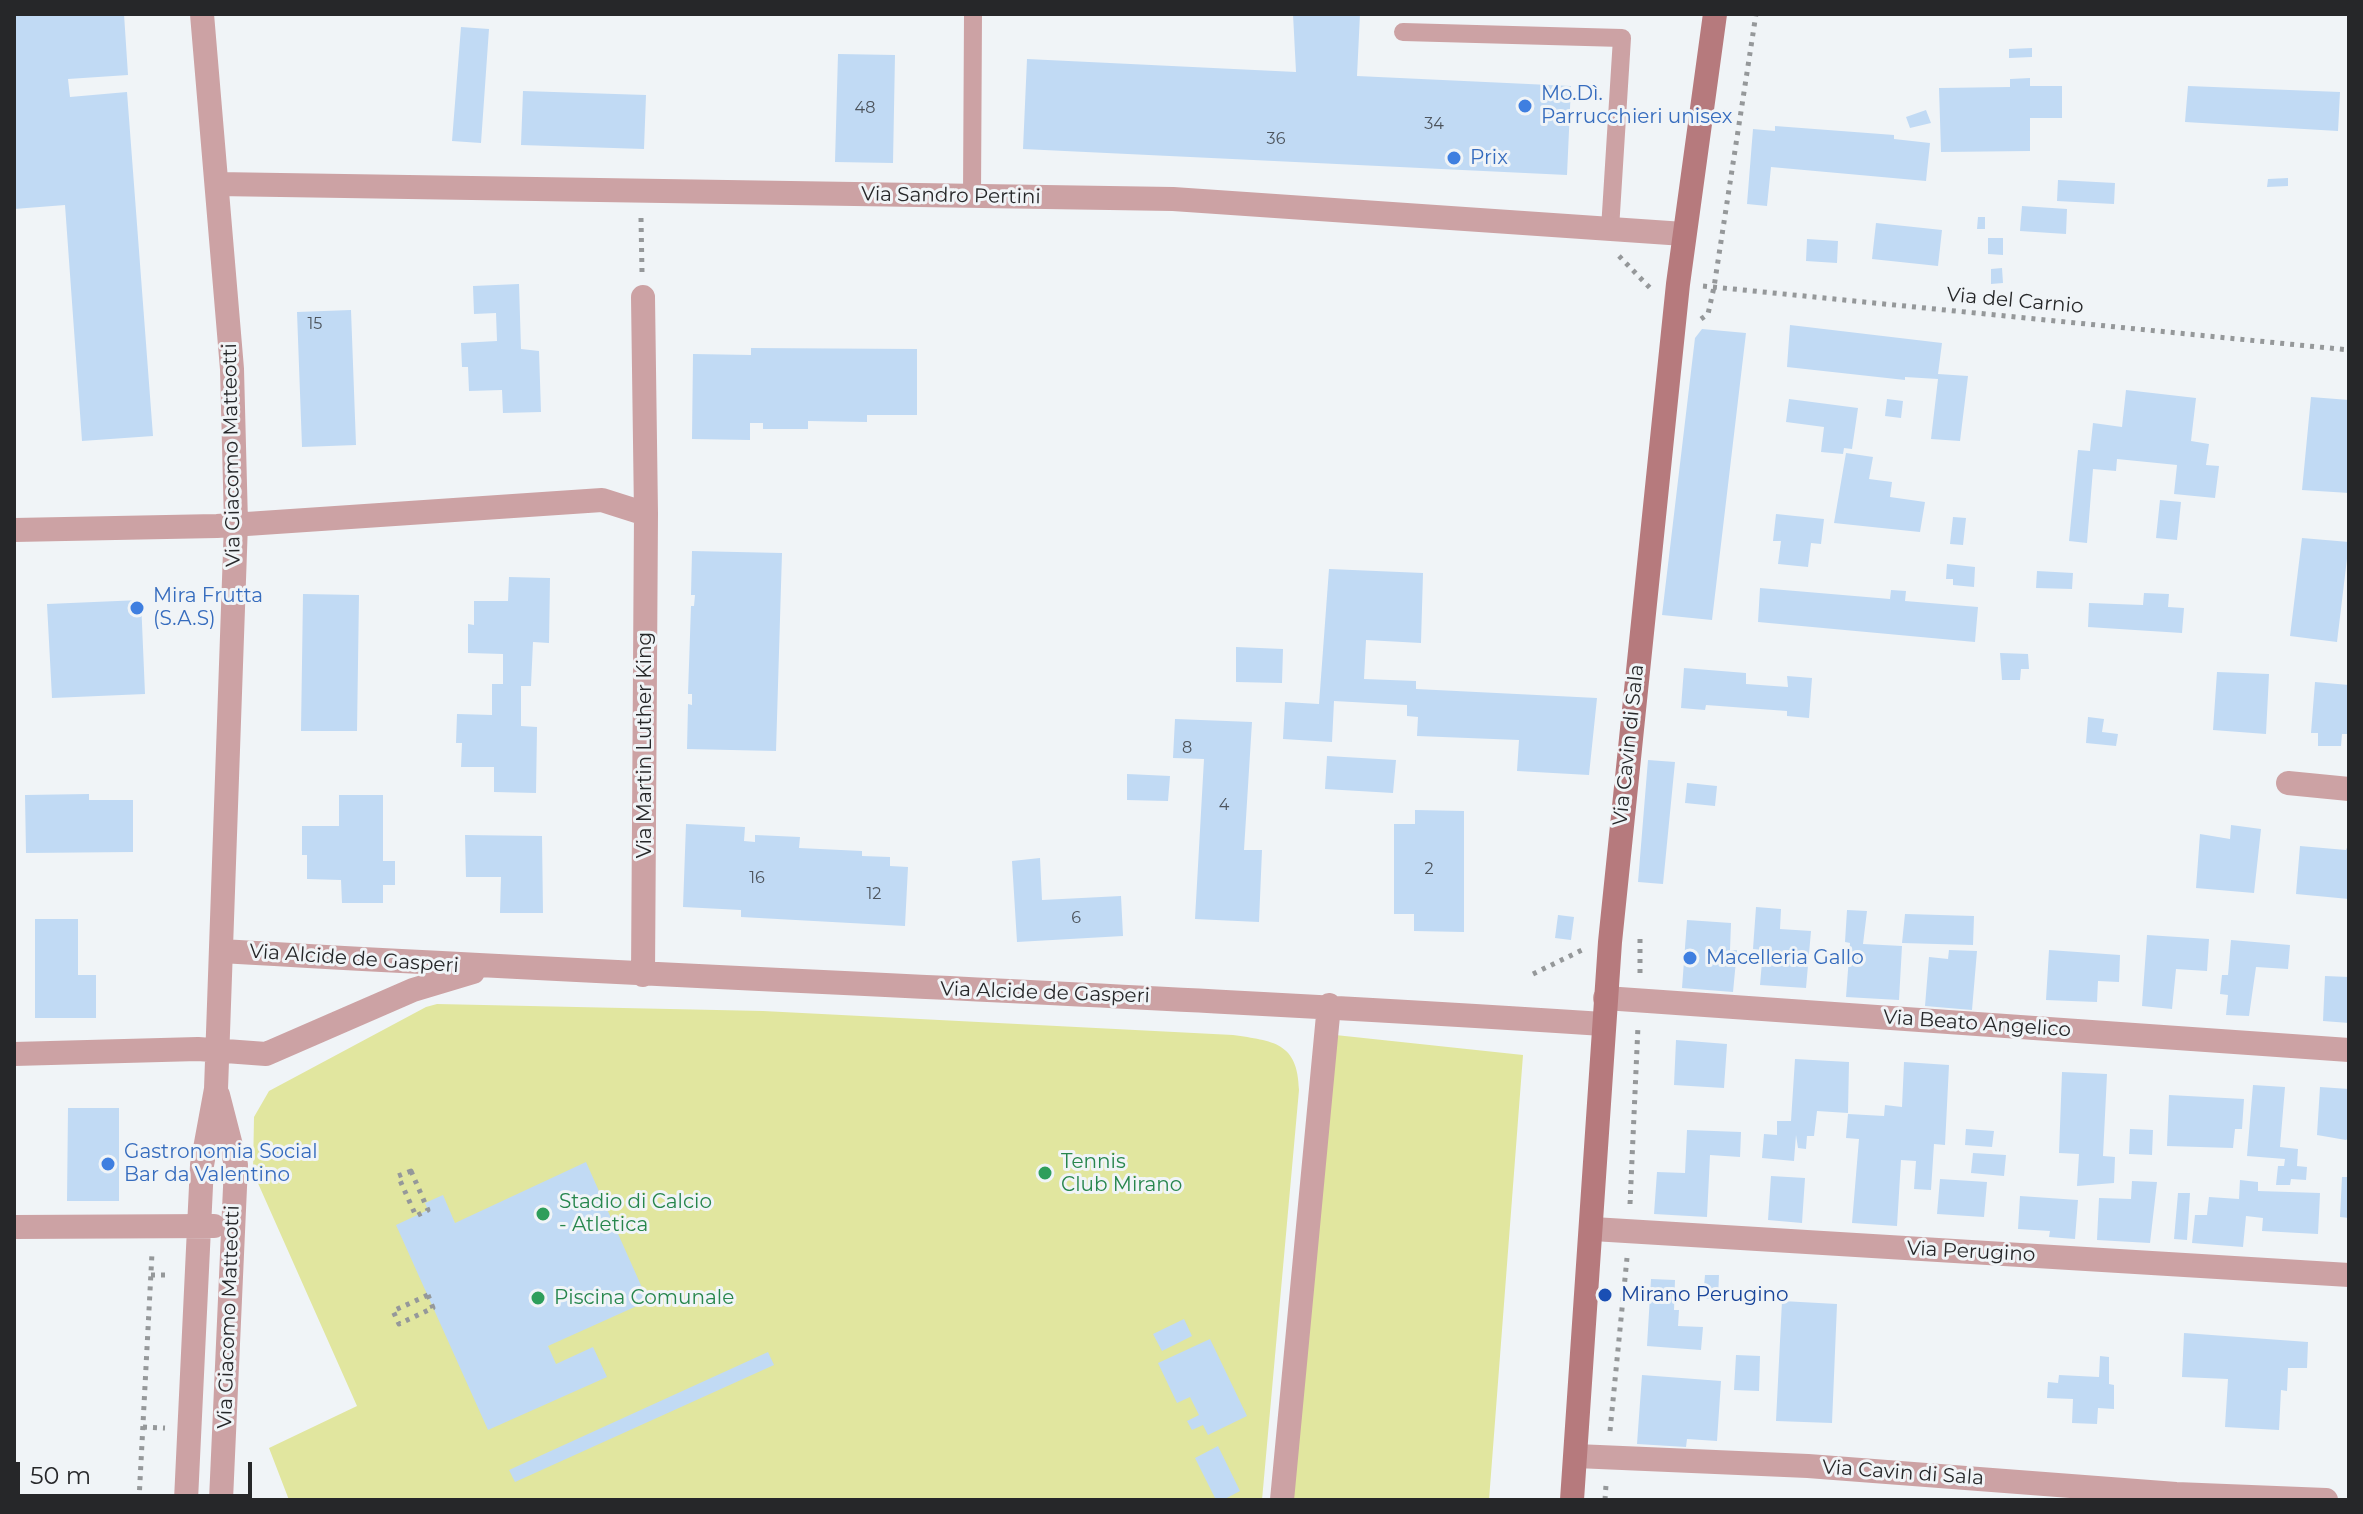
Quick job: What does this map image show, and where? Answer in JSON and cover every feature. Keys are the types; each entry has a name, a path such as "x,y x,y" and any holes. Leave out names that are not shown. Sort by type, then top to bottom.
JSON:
{"main road":[{"name":"Via Cavin di Sala","path":"1572,1500 1593,1229 1605,998 1678,284 1715,20"}],"street":[{"name":"Via Giacomo Matteotti","path":"186,1500 202,1165 216,1089 218,1052 236,523 232,369 202,14"},
{"name":"Via Sandro Pertini","path":"217,184 1173,199 1684,234"},
{"name":"Via Martin Luther King","path":"643,297 646,514 643,975"},
{"path":"14,530 236,523 602,500 646,514"},
{"path":"2288,783 2349,789"},
{"name":"Via Alcide de Gasperi","path":"221,951 643,975 1329,1005 1603,1024"},
{"name":"Via Alcide de Gasperi","path":"14,1054 198,1049 266,1054 413,990 486,967"},
{"name":"Via Beato Angelico","path":"1605,998 2349,1050"},
{"path":"1282,1500 1329,1005"},
{"name":"Via Giacomo Matteotti","path":"216,1089 236,1165 221,1500"},
{"path":"14,1227 199,1224 232,1227"},
{"name":"Via Perugino","path":"1593,1229 2349,1275"},
{"name":"Via Cavin di Sala","path":"1576,1456 1808,1466 2176,1494 2326,1500"}],"lane":[{"path":"972,196 973,14"},
{"path":"1403,32 1622,38 1610,229"}],"path":[{"path":"1714,287 1756,14"},
{"path":"641,190 643,297"},
{"name":"Via del Carnio","path":"1678,284 2349,350"},
{"path":"411,1171 428,1210 416,1216 398,1176 411,1171"},
{"path":"139,1500 151,1275"},
{"path":"428,1295 433,1308 399,1324 393,1311 428,1295"}],"green space":[{"name":"Stadio di Calcio - Atletica","path":"437,1004 763,1011 1233,1035 1260,1039 1281,1047 1294,1062 1299,1090 1262,1500 289,1500 269,1448 357,1406 253,1172 254,1117 269,1091"},
{"path":"1326,1034 1523,1055 1489,1500 1287,1500"}],"building":[{"path":"16,14 124,14 128,75 68,79 70,97 127,92 153,436 82,441 65,205 14,209"},
{"path":"1293,14 1360,14 1357,76 1571,86 1567,175 1023,149 1027,59 1296,72"},
{"path":"461,27 489,29 481,143 452,141"},
{"path":"2032,48 2032,57 2009,58 2009,49"},
{"path":"838,54 895,55 893,163 835,162"},
{"path":"2030,78 2030,86 2062,86 2062,118 2030,118 2030,151 1941,152 1939,88 2010,87 2010,79"},
{"path":"2188,86 2340,92 2338,131 2185,122"},
{"path":"523,91 646,95 644,149 521,145"},
{"path":"1926,110 1931,123 1910,128 1906,117"},
{"path":"1775,126 1894,135 1894,139 1930,143 1926,181 1771,167 1767,206 1747,204 1753,129 1775,131"},
{"path":"2288,178 2288,186 2267,187 2268,179"},
{"path":"2058,180 2115,183 2114,204 2057,201"},
{"path":"2022,206 2067,209 2066,234 2020,231"},
{"path":"1978,217 1985,217 1985,229 1977,229"},
{"path":"1876,223 1942,230 1938,266 1872,259"},
{"path":"1988,238 2003,238 2003,255 1988,254"},
{"path":"1807,239 1838,241 1837,263 1806,261"},
{"path":"2002,268 2003,283 1991,284 1991,269"},
{"path":"519,284 521,349 539,351 541,412 503,413 502,390 469,391 468,367 462,367 461,343 497,341 496,313 474,314 473,286"},
{"path":"351,310 356,445 302,447 297,312"},
{"path":"1790,325 1942,343 1938,374 1968,376 1960,441 1931,439 1938,379 1905,377 1905,380 1787,367"},
{"path":"1702,329 1746,333 1712,620 1662,615 1695,338"},
{"path":"751,348 917,349 917,415 867,415 867,422 808,421 808,429 763,429 763,423 750,423 750,440 692,439 693,354 751,355"},
{"path":"2126,390 2196,398 2191,441 2209,444 2206,465 2219,466 2215,498 2174,494 2177,465 2117,459 2116,471 2093,469 2087,543 2069,541 2078,450 2090,451 2093,423 2122,427"},
{"path":"2311,397 2349,400 2349,493 2302,490"},
{"path":"1789,399 1858,408 1852,449 1844,448 1843,454 1821,452 1824,427 1786,422"},
{"path":"1887,399 1903,401 1901,418 1885,416"},
{"path":"1846,453 1873,457 1869,479 1892,482 1890,497 1925,502 1920,532 1834,523"},
{"path":"2160,500 2181,502 2177,540 2156,538"},
{"path":"1776,514 1824,519 1821,544 1811,543 1808,567 1778,564 1781,541 1773,541"},
{"path":"1953,517 1966,518 1963,545 1950,544"},
{"path":"2302,538 2349,542 2337,642 2290,636"},
{"path":"692,551 782,553 776,751 687,749 688,704 692,705 692,694 688,694 691,606 694,606 695,595 691,595"},
{"path":"1947,564 1975,567 1974,587 1953,585 1953,579 1946,579"},
{"path":"1329,569 1423,573 1421,643 1366,640 1364,679 1416,681 1416,689 1597,698 1589,775 1517,771 1519,740 1417,736 1418,717 1407,716 1407,705 1334,701 1332,742 1283,739 1285,702 1319,704"},
{"path":"2037,571 2073,573 2072,589 2036,588"},
{"path":"509,577 550,578 549,643 533,642 531,686 521,686 521,726 537,727 536,793 494,792 494,767 461,767 462,743 456,743 457,714 492,715 492,684 503,684 503,654 468,653 468,624 474,625 474,601 508,601"},
{"path":"1760,588 1890,599 1891,590 1906,591 1905,601 1978,607 1975,642 1758,622"},
{"path":"2144,593 2169,594 2168,607 2184,608 2182,633 2088,627 2089,603 2143,605"},
{"path":"303,594 359,595 357,731 301,731"},
{"path":"141,600 145,694 52,698 47,604"},
{"path":"1236,647 1283,649 1282,683 1236,682"},
{"path":"2000,653 2028,654 2029,669 2021,669 2020,680 2002,680"},
{"path":"1684,668 1746,673 1746,684 1788,687 1787,676 1812,678 1809,718 1787,716 1787,711 1706,705 1705,710 1681,708"},
{"path":"2217,672 2269,674 2266,734 2213,730"},
{"path":"2315,682 2349,685 2349,734 2342,734 2341,746 2318,746 2318,733 2311,733"},
{"path":"2088,717 2104,719 2102,732 2118,734 2116,746 2086,743"},
{"path":"1175,719 1252,722 1244,850 1262,850 1259,922 1195,919 1204,759 1173,758"},
{"path":"1327,756 1396,760 1393,793 1325,789"},
{"path":"1648,760 1675,762 1663,884 1638,882"},
{"path":"1127,774 1170,776 1168,801 1127,800"},
{"path":"1687,783 1717,786 1715,806 1685,803"},
{"path":"89,794 89,800 133,800 133,852 26,853 25,795"},
{"path":"339,795 383,795 383,861 395,861 395,885 383,885 383,903 342,903 341,880 307,879 307,855 302,855 302,826 339,826"},
{"path":"1415,810 1464,811 1464,932 1414,931 1414,914 1394,914 1394,824 1415,824"},
{"path":"686,824 745,827 744,841 755,842 755,835 800,837 799,848 862,851 862,856 890,857 890,866 908,867 905,926 741,917 741,910 683,907"},
{"path":"2231,825 2261,829 2254,893 2196,888 2200,834 2230,839"},
{"path":"465,835 542,836 543,913 500,913 501,877 466,877"},
{"path":"2349,843 2349,899 2296,894 2300,846 2346,850"},
{"path":"1040,858 1042,900 1121,896 1123,936 1017,942 1012,861"},
{"path":"1756,907 1781,909 1780,929 1811,931 1806,988 1760,985 1763,950 1753,949"},
{"path":"1847,910 1867,911 1863,944 1902,946 1899,1000 1846,997 1850,943 1845,942"},
{"path":"1905,914 1974,916 1973,945 1902,943"},
{"path":"1558,915 1574,917 1571,940 1555,938"},
{"path":"35,919 78,919 78,975 96,975 96,1018 35,1018"},
{"path":"1687,920 1731,923 1730,950 1737,950 1733,992 1682,988"},
{"path":"2147,935 2209,939 2207,971 2176,969 2172,1009 2142,1006"},
{"path":"2231,940 2290,945 2288,969 2256,967 2249,1016 2226,1015 2228,995 2220,994 2222,975 2228,975"},
{"path":"1949,950 1977,951 1972,1010 1925,1006 1929,957 1948,959"},
{"path":"2049,950 2120,955 2119,982 2098,981 2097,1002 2046,1000"},
{"path":"2325,976 2349,977 2349,1023 2323,1021"},
{"path":"1676,1040 1727,1044 1724,1088 1674,1085"},
{"path":"1795,1059 1849,1062 1848,1113 1817,1111 1814,1136 1807,1136 1806,1149 1798,1148 1796,1135 1794,1161 1762,1158 1764,1134 1777,1135 1777,1121 1791,1121"},
{"path":"1904,1062 1949,1065 1945,1145 1934,1144 1931,1190 1914,1189 1916,1161 1901,1160 1897,1226 1852,1223 1859,1139 1846,1138 1848,1114 1884,1116 1885,1105 1902,1107"},
{"path":"2062,1072 2107,1074 2103,1156 2115,1157 2114,1183 2077,1186 2079,1154 2059,1153"},
{"path":"2253,1085 2285,1087 2280,1147 2298,1149 2297,1166 2307,1167 2306,1180 2291,1179 2290,1185 2276,1185 2278,1166 2284,1166 2285,1159 2247,1156"},
{"path":"2320,1087 2349,1089 2349,1138 2346,1140 2317,1135"},
{"path":"2169,1095 2244,1099 2242,1129 2235,1129 2233,1148 2167,1146"},
{"path":"68,1108 119,1108 119,1201 67,1201"},
{"path":"1966,1129 1994,1131 1992,1147 1965,1145"},
{"path":"2130,1129 2153,1130 2152,1155 2129,1154"},
{"path":"1687,1130 1741,1132 1740,1157 1710,1155 1707,1217 1654,1214 1657,1172 1685,1173"},
{"path":"1973,1153 2006,1155 2004,1176 1971,1173"},
{"name":"Piscina Comunale","path":"586,1162 648,1301 548,1346 556,1364 593,1347 607,1377 488,1430 396,1225 428,1210 425,1203 443,1195 455,1223"},
{"path":"1771,1176 1805,1178 1802,1223 1768,1220"},
{"path":"2342,1177 2349,1177 2349,1218 2340,1217"},
{"path":"1940,1179 1987,1182 1984,1217 1937,1214"},
{"path":"2240,1180 2258,1182 2258,1191 2320,1193 2318,1234 2262,1231 2263,1218 2246,1216 2243,1247 2192,1243 2195,1215 2207,1215 2209,1197 2239,1199"},
{"path":"2132,1181 2157,1182 2150,1243 2097,1240 2099,1198 2131,1199"},
{"path":"2178,1193 2190,1193 2187,1240 2174,1239"},
{"path":"2020,1196 2078,1200 2075,1239 2049,1237 2050,1231 2018,1229"},
{"path":"1705,1275 1719,1275 1718,1299 1703,1299"},
{"path":"1651,1279 1675,1280 1674,1310 1679,1310 1678,1326 1703,1327 1701,1350 1647,1346"},
{"path":"1782,1301 1837,1304 1832,1423 1776,1421"},
{"path":"1184,1319 1192,1336 1162,1351 1153,1334"},
{"path":"2184,1333 2308,1342 2307,1368 2288,1368 2287,1391 2281,1390 2279,1430 2225,1427 2228,1379 2182,1377"},
{"path":"1210,1339 1247,1416 1208,1435 1203,1425 1192,1430 1187,1421 1199,1415 1190,1397 1177,1403 1158,1363"},
{"path":"768,1352 774,1365 515,1482 509,1470"},
{"path":"1736,1355 1760,1356 1759,1391 1734,1390"},
{"path":"2100,1356 2109,1357 2109,1384 2114,1385 2114,1409 2098,1408 2097,1424 2072,1423 2073,1399 2047,1398 2048,1382 2058,1383 2059,1375 2099,1377"},
{"path":"1642,1375 1721,1381 1717,1441 1687,1439 1686,1447 1637,1444"},
{"path":"1218,1446 1240,1491 1223,1500 1216,1500 1195,1458"}],"place":[{"name":"Mo.Dì. Parrucchieri unisex","path":"1525,106"},
{"name":"Prix","path":"1454,158"},
{"name":"Mira Frutta (S.A.S)","path":"137,608"},
{"name":"Macelleria Gallo","path":"1690,958"},
{"name":"Gastronomia Social Bar da Valentino","path":"108,1164"},
{"name":"Tennis Club Mirano","path":"1045,1173"},
{"name":"Stadio di Calcio - Atletica","path":"543,1214"},
{"name":"Mirano Perugino","path":"1605,1295"},
{"name":"Piscina Comunale","path":"538,1298"}]}
